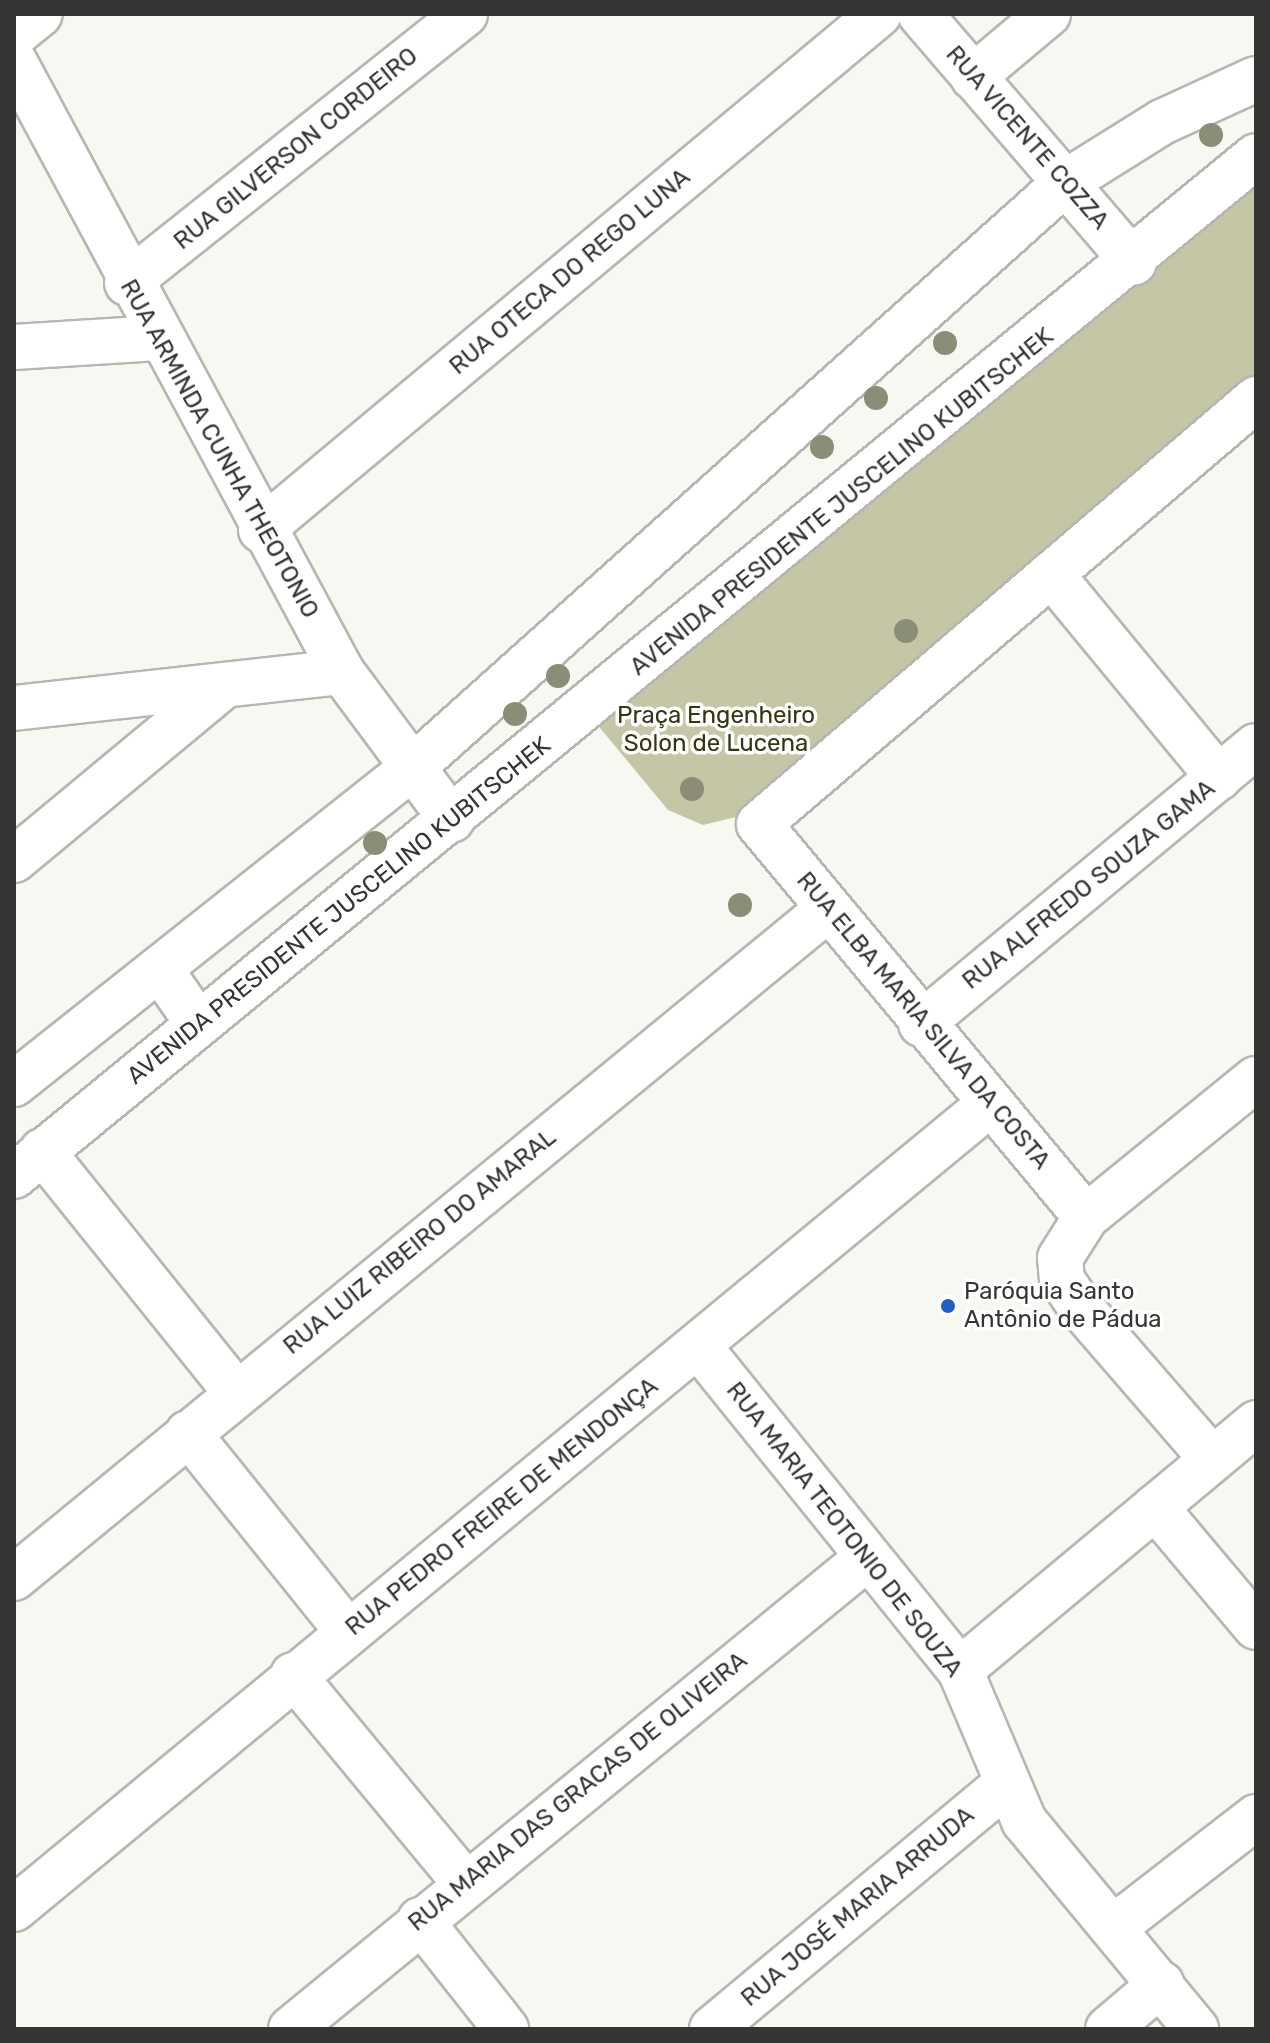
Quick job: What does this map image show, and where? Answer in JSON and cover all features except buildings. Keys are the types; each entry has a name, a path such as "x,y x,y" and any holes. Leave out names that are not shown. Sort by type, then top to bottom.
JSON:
{"street":[{"path":"14,35 40,14"},
{"name":"RUA GILVERSON CORDEIRO","path":"127,283 465,14"},
{"name":"RUA OTECA DO REGO LUNA","path":"261,530 879,14"},
{"name":"RUA VICENTE COZZA","path":"920,14 1134,263"},
{"path":"973,77 1048,14"},
{"name":"RUA ARMINDA CUNHA THEOTONIO","path":"14,61 127,283 342,672 452,820"},
{"path":"14,1084 412,768 1066,182 1162,122 1256,79"},
{"name":"AVENIDA PRESIDENTE JUSCELINO KUBITSCHEK","path":"28,1164 197,1022 452,820 1134,263 1256,156"},
{"path":"14,347 158,338"},
{"path":"1219,778 1051,574 1256,399"},
{"name":"RUA ELBA MARIA SILVA DA COSTA","path":"1051,574 759,824 921,1024 1086,1217"},
{"path":"14,708 342,672"},
{"path":"14,860 225,685"},
{"name":"RUA ALFREDO SOUZA GAMA","path":"921,1024 1255,748"},
{"name":"RUA LUIZ RIBEIRO DO AMARAL","path":"14,1578 236,1392 828,909"},
{"path":"160,969 197,1022"},
{"path":"1212,1459 1081,1308 1062,1280 1060,1258 1086,1217 1256,1079"},
{"name":"RUA PEDRO FREIRE DE MENDONÇA","path":"14,1909 293,1675 700,1348 990,1104"},
{"path":"28,1164 236,1392"},
{"name":"RUA MARIA TEOTONIO DE SOUZA","path":"700,1348 960,1670 1005,1785 1024,1821 1196,2029"},
{"path":"960,1670 1256,1423"},
{"path":"188,1433 347,1631"},
{"path":"1155,1507 1256,1627"},
{"name":"RUA MARIA DAS GRACAS DE OLIVEIRA","path":"291,2029 465,1883 867,1558"},
{"path":"293,1675 465,1883"},
{"name":"RUA JOSÉ MARIA ARRUDA","path":"712,2029 1005,1785"},
{"path":"1113,1928 1256,1817"},
{"path":"420,1920 506,2029"},
{"path":"1108,2029 1161,1984"}],"green space":[{"name":"Praça Engenheiro Solon de Lucena","path":"1256,183 1256,381 740,816 703,825 668,810 596,723"}],"place":[{"name":"Paróquia Santo Antônio de Pádua","path":"948,1306"}]}
